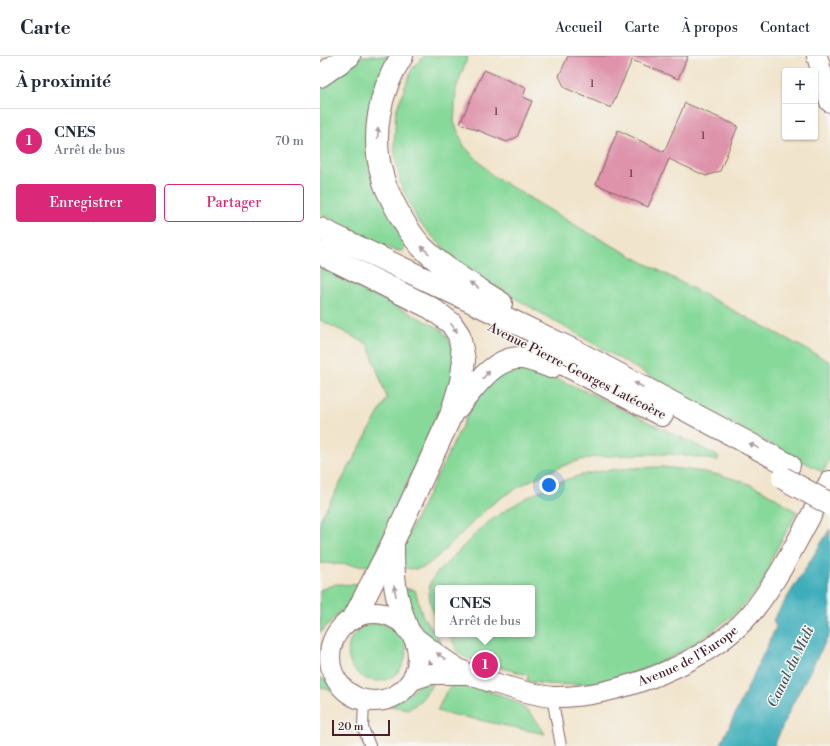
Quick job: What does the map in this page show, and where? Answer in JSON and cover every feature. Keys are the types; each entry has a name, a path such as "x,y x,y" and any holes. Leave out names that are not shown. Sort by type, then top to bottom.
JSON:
{"main road":[{"path":"320,76 348,56"},
{"path":"402,56 390,78 379,107 377,144 382,178 401,218 421,246 436,260 577,352"},
{"name":"Avenue Pierre-Georges Latécoère","path":"320,229 577,352 786,471 830,504"},
{"name":"Avenue Pierre-Georges Latécoère","path":"320,243 369,264 671,419 786,471 830,487"},
{"path":"320,253 431,308 451,323 459,335 464,360 461,382 451,415 393,542 354,618"},
{"path":"451,415 489,371 511,360 522,358 538,362 671,419"},
{"path":"393,542 393,574 395,591 411,632"}],"street":[{"path":"817,56 830,102"},
{"name":"Avenue de l'Europe","path":"412,680 430,674 468,674 552,697 594,694 627,687 668,671 701,654 733,630 752,612 776,578 830,481"},
{"path":"368,613 382,614 396,618 411,632 418,651 417,666 412,680 403,690 391,697 378,700 364,699 351,694 340,684 325,658 336,634 344,625 354,618 368,613"},
{"name":"Avenue de l'Europe","path":"411,632 468,674"}],"lane":[{"path":"552,697 561,746"},
{"path":"364,699 363,728 370,746"}],"green space":[{"path":"362,56 394,56 371,119 406,244 404,249 401,251 393,250 320,214 320,86"},
{"path":"424,56 468,56 456,89 454,122 464,146 493,176 585,231 830,362 830,458 823,472 724,419 520,301 479,276 450,255 418,221 401,185 394,147 396,111 412,69"},
{"path":"320,267 441,329 450,342 454,352 453,377 372,566 320,563 320,520 387,398 368,344 320,320"},
{"path":"519,369 572,385 719,457 717,461 682,455 636,454 594,457 569,464 529,481 495,502 427,565 418,569 400,568 403,545 472,406 486,386 496,378"},
{"path":"662,467 684,469 728,477 762,490 797,512 769,563 773,566 760,588 732,616 707,635 680,652 651,666 620,677 589,683 558,685 527,681 528,675 469,659 459,653 450,637 535,637 535,585 435,585 435,615 432,608 429,589 433,577 438,571 487,523 550,486 585,474 636,468"},
{"path":"336,584 364,585 350,606 339,613 320,633 320,590"},
{"path":"400,588 415,590 423,617 435,633 435,637 438,637 440,640 439,649 409,611"},
{"path":"377,623 393,628 401,636 406,652 401,668 393,676 377,681 361,676 353,668 348,652 353,636 361,628"},
{"path":"320,678 327,680 337,688 341,694 320,687"},
{"path":"434,681 423,697 409,709 388,706 409,694 418,686"},
{"path":"454,683 495,693 518,703 537,721 545,734 437,711 446,692"}],"water":[{"name":"Canal du Midi","path":"830,529 830,633 792,705 774,746 720,746 776,627 773,620"}],"building":[{"path":"568,56 688,56 678,79 632,60 611,108 565,88 559,76"},
{"path":"484,70 526,88 523,97 532,101 517,137 507,142 460,123"},
{"path":"685,103 738,126 720,171 706,176 669,159 648,207 596,184 618,130 664,152"}],"place":[{"name":"CNES","path":"485,665"}]}
